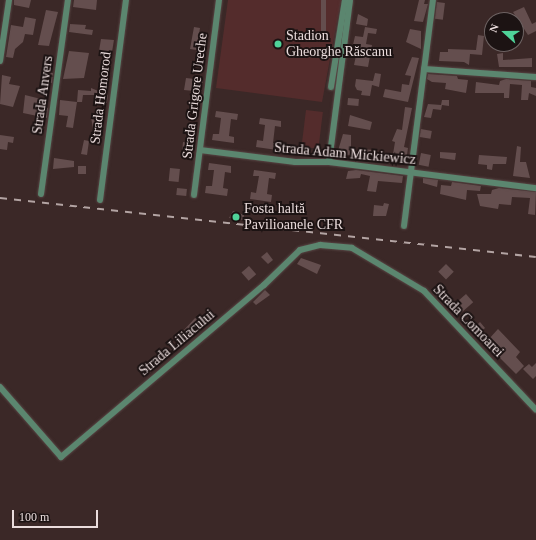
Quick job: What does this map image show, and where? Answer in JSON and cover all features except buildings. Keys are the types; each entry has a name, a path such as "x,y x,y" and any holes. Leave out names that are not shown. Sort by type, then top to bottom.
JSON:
{"street":[{"path":"0,61 9,0"},
{"name":"Strada Anvers","path":"41,194 68,0"},
{"name":"Strada Homorod","path":"100,200 126,0"},
{"name":"Strada Grigore Ureche","path":"194,195 219,0"},
{"path":"332,87 345,0"},
{"path":"329,162 350,0"},
{"path":"404,226 433,0"},
{"path":"424,69 536,77"},
{"name":"Strada Adam Mickiewicz","path":"200,150 295,162 329,162 536,188"},
{"name":"Strada Comoarei","path":"306,247 352,248 424,291 536,410"},
{"name":"Strada Liliacului","path":"0,387 61,457 306,247"}],"shaded area":[{"name":"Stadion Gheorghe Răscanu","path":"228,0 341,0 322,102 216,88"},
{"path":"306,110 323,112 318,149 301,147"}],"railway":[{"path":"0,198 536,257"}],"place":[{"name":"Stadion Gheorghe Răscanu","path":"278,44"},
{"name":"Fosta haltă Pavilioanele CFR","path":"236,217"}]}
